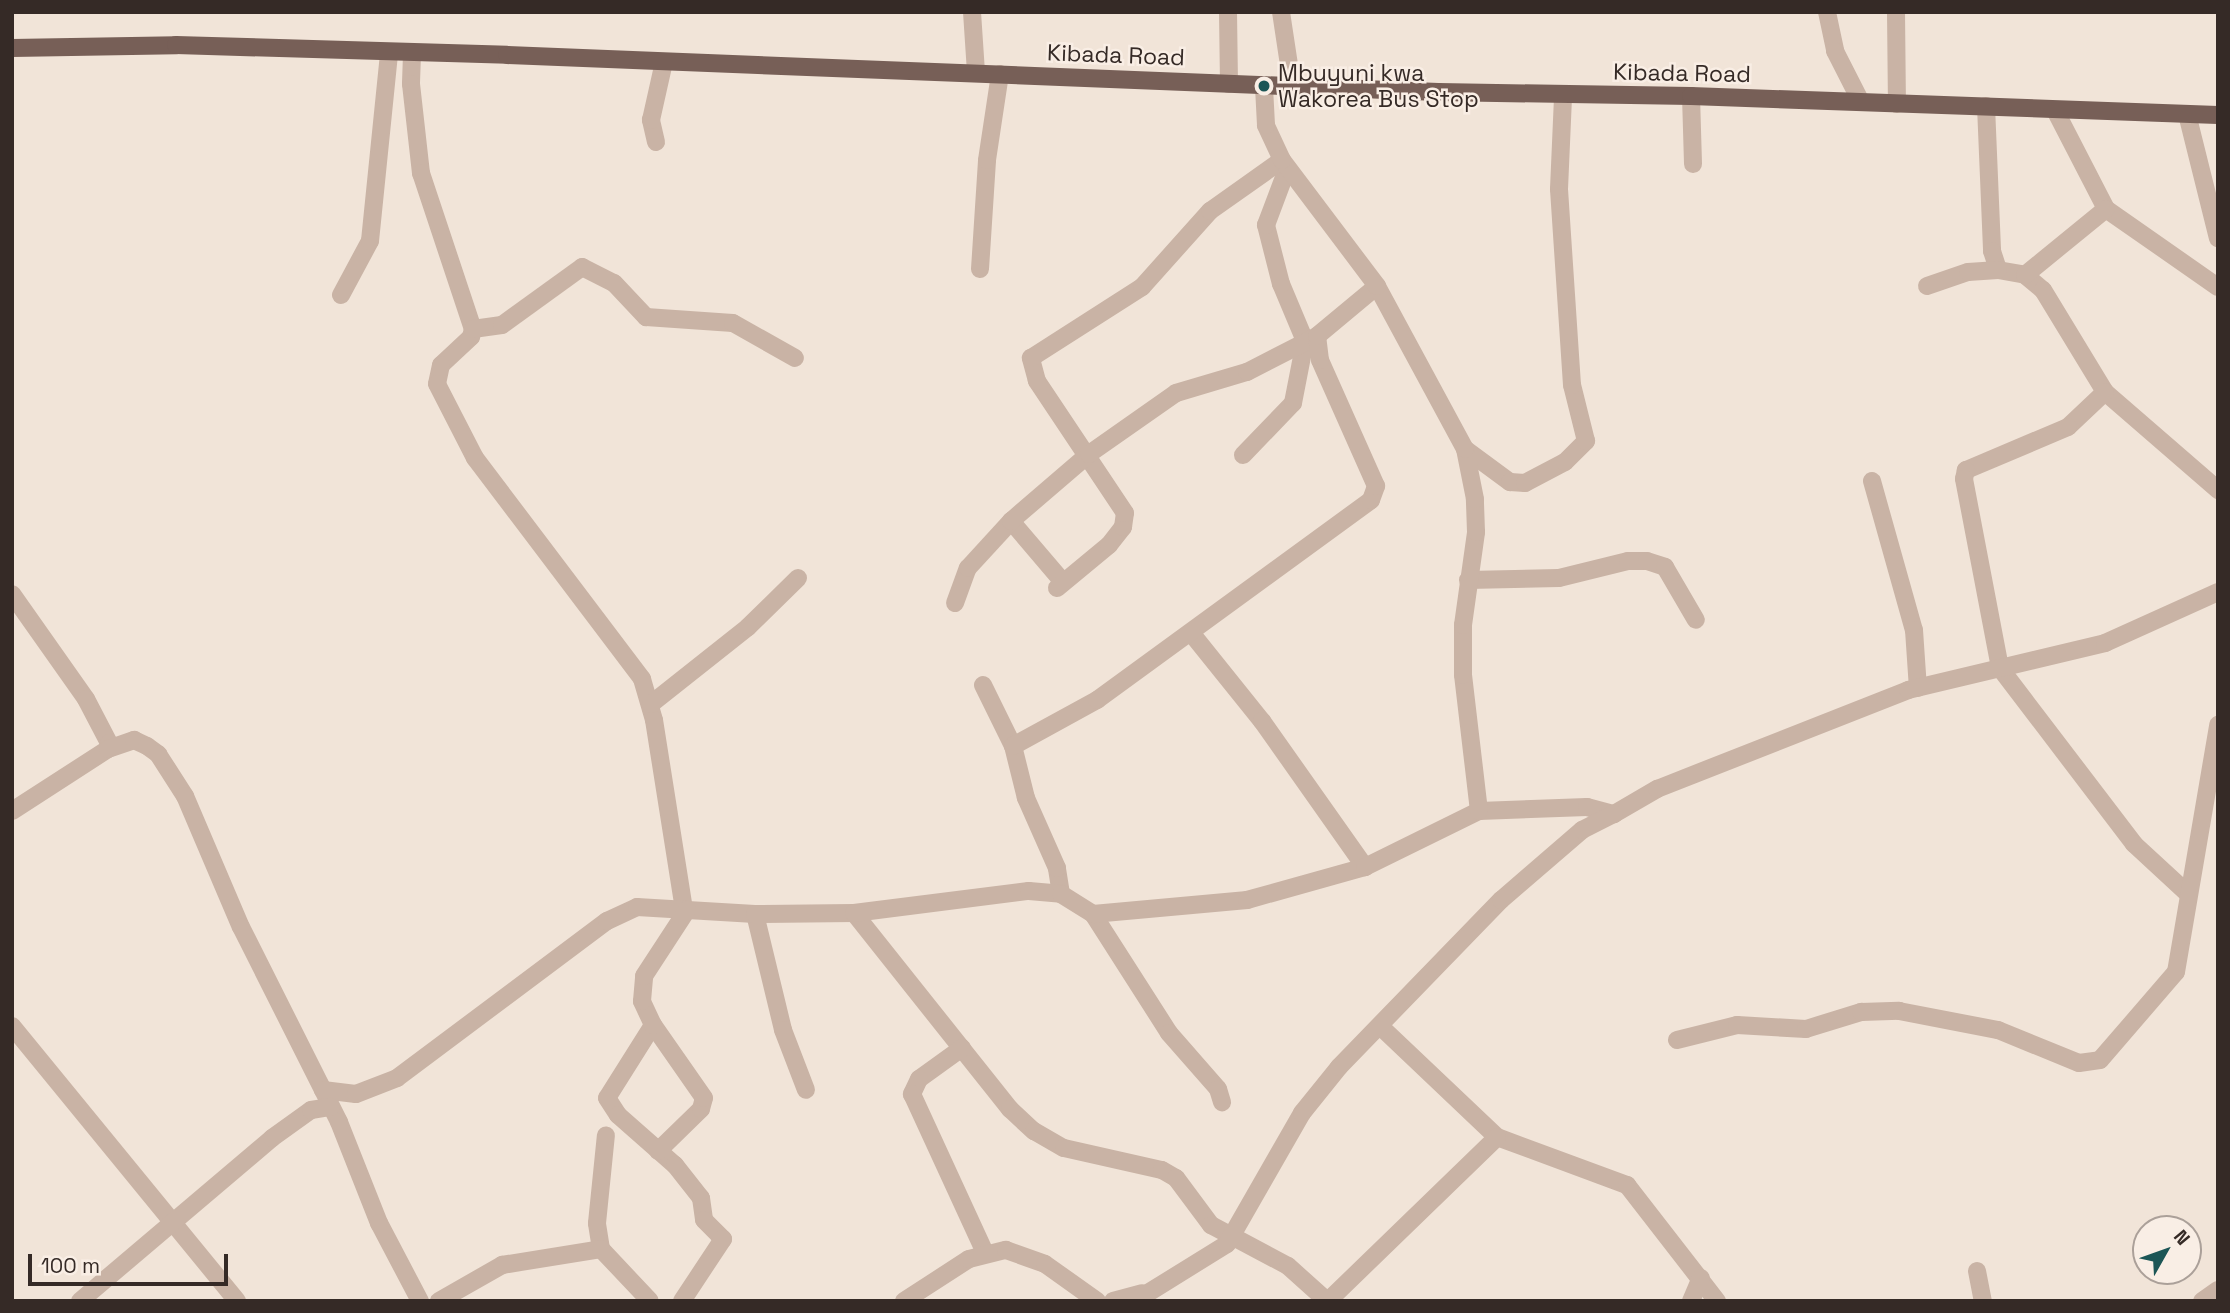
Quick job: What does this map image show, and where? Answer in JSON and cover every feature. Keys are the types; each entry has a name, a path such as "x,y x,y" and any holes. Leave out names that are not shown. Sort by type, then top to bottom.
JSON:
{"main road":[{"name":"Kibada Road","path":"12,48 176,45 976,72 1264,86 1563,96 1691,96 2218,115"}],"street":[{"path":"972,12 976,72"},
{"path":"1228,12 1229,84"},
{"path":"1281,12 1292,85"},
{"path":"1827,12 1835,51 1861,102"},
{"path":"1896,12 1897,104"},
{"path":"341,295 370,240 389,53"},
{"path":"412,54 411,84 421,173 473,329 471,337 441,365 437,384 475,458 627,655 651,704 685,910 645,976 642,1001 653,1024 704,1098 701,1109 658,1151"},
{"path":"656,142 651,120 664,62"},
{"path":"980,269 986,160 1000,74"},
{"path":"1264,86 1266,125 1284,165 1377,286 1465,449 1475,499 1476,533 1468,580 1463,676 1479,811"},
{"path":"1465,449 1510,482 1525,483 1565,462 1586,441 1572,385 1559,189 1563,96"},
{"path":"1691,96 1693,164"},
{"path":"1986,106 1992,251 1998,270"},
{"path":"2055,110 2106,209 2218,286"},
{"path":"2188,114 2218,239"},
{"path":"1013,746 1097,700 1192,634 1371,500 1376,486 1311,339 1280,284 1266,225 1284,165"},
{"path":"1011,521 1060,585 1109,545 1123,527 1120,500 1037,382 1031,358 1142,287 1210,211 1284,165"},
{"path":"2025,275 2106,209"},
{"path":"473,329 502,325 582,267 614,283 646,317 733,323 795,358"},
{"path":"1927,286 1968,272 1998,270 2025,275 2043,290 2105,392 2218,490"},
{"path":"955,603 968,568 1011,521 1089,454 1176,393 1247,372 1311,339 1377,286"},
{"path":"1243,455 1293,403 1311,339"},
{"path":"2105,392 2068,427 1966,470 1964,479 2000,668 2134,844 2186,892"},
{"path":"1872,481 1914,630 1918,688"},
{"path":"1468,580 1559,578 1628,561 1647,561 1665,568 1696,620"},
{"path":"651,704 748,627 798,578"},
{"path":"1113,1301 1139,1297 1208,1258 1234,1235 1302,1113 1339,1067 1510,892 1582,830 1657,789 1918,688 2105,643 2218,592"},
{"path":"12,594 86,699 106,733 108,748"},
{"path":"1192,634 1262,721 1365,867"},
{"path":"984,685 1013,746 1026,798 1057,868 1061,894"},
{"path":"1677,1040 1737,1025 1806,1028 1861,1012 1899,1011 1953,1018 1998,1030 2079,1063 2094,1062 2176,972 2186,892 2218,726"},
{"path":"12,811 108,748 134,740 158,754 173,776 242,927 335,1114 379,1223 420,1301"},
{"path":"1093,914 1274,896 1365,867 1479,811 1587,807 1614,814"},
{"path":"335,1114 356,1094 426,1060 620,912 651,906 755,914 854,913 1029,891 1061,894 1093,914 1169,1033 1218,1089 1222,1102"},
{"path":"854,913 1010,1109 1034,1131 1064,1148 1162,1170 1175,1178 1211,1225 1288,1266 1327,1301 1497,1137"},
{"path":"755,914 783,1030 806,1090"},
{"path":"653,1024 607,1098 609,1105 658,1151 701,1198 704,1220 723,1239 682,1301"},
{"path":"12,1026 237,1301"},
{"path":"1381,1027 1497,1137 1627,1185 1717,1301"},
{"path":"962,1048 919,1079 912,1094 985,1253"},
{"path":"323,1090 356,1094"},
{"path":"80,1301 272,1138 311,1111 335,1114"},
{"path":"606,1135 597,1223 601,1249 650,1301"},
{"path":"439,1301 502,1265 601,1249"},
{"path":"904,1301 985,1253 1006,1250 1045,1264 1090,1300 1097,1301"},
{"path":"1977,1270 1983,1301"},
{"path":"1691,1301 1701,1278"},
{"path":"2202,1301 2218,1290"}],"place":[{"name":"Mbuyuni kwa Wakorea Bus Stop","path":"1264,86"}]}
